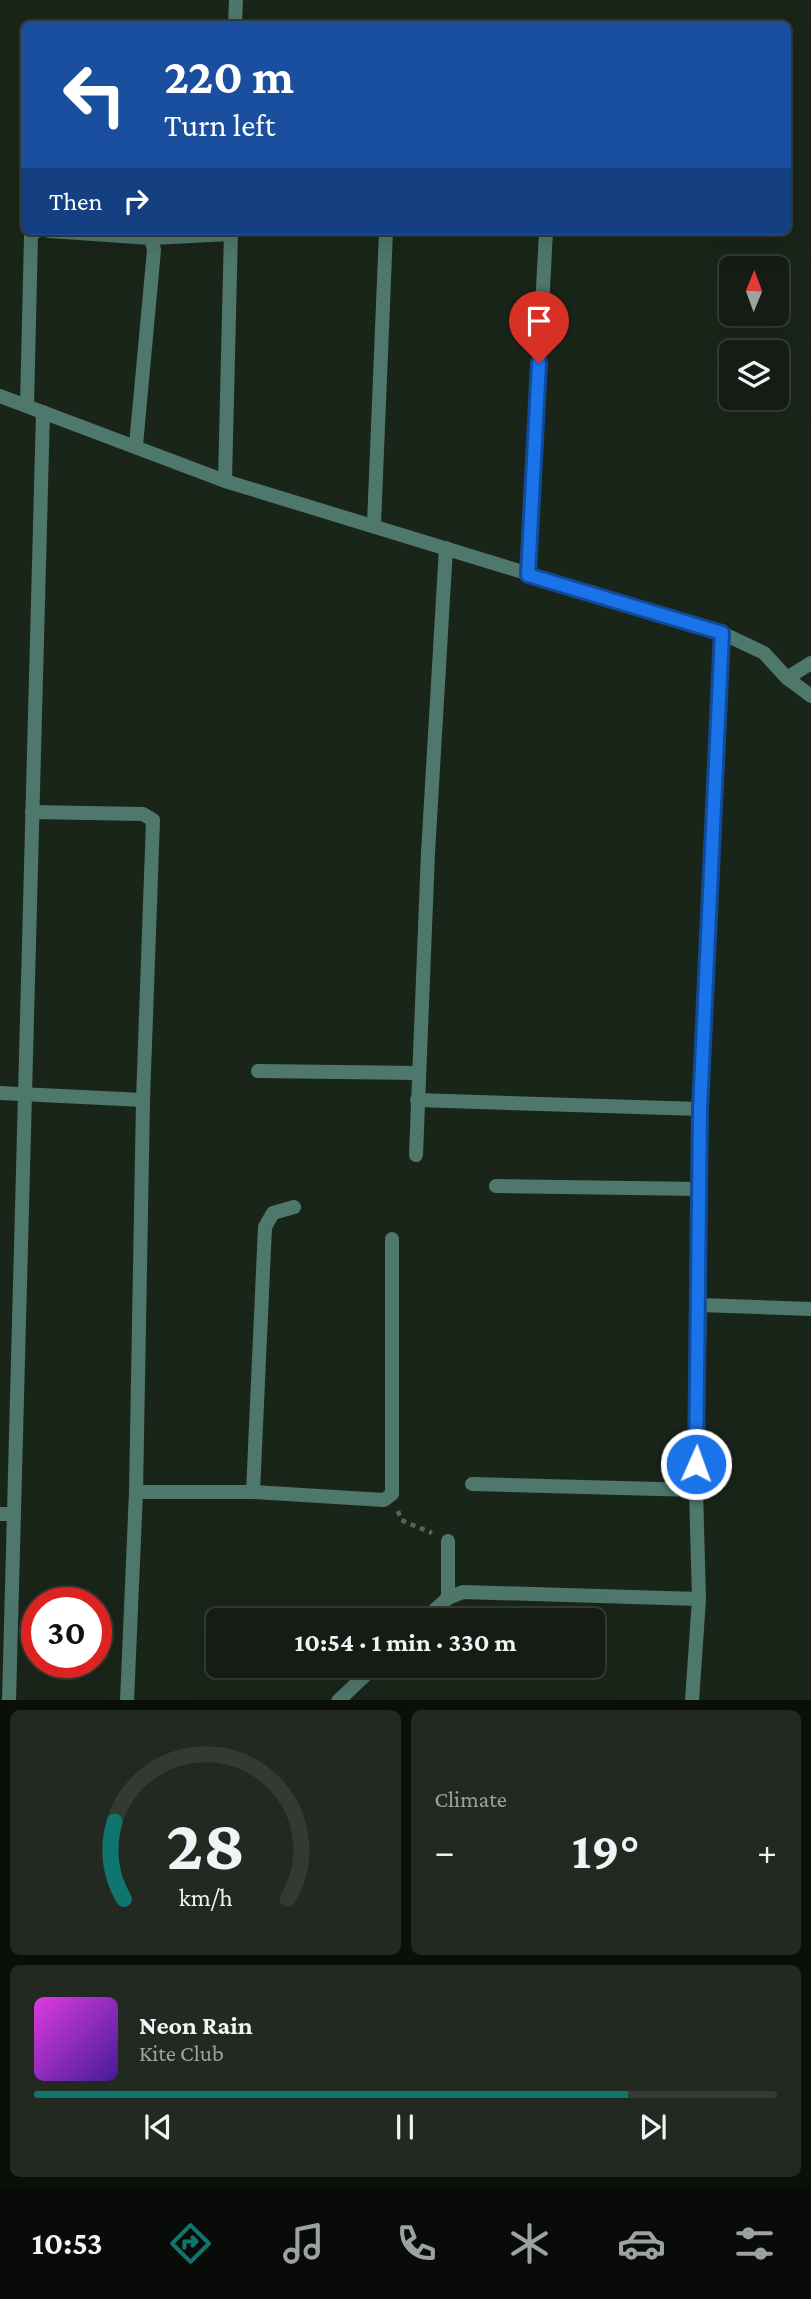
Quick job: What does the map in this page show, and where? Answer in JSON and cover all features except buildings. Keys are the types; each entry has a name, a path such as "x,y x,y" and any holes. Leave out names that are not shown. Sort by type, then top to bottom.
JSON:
{"street":[{"path":"235,21 236,0"},
{"path":"27,406 32,235"},
{"path":"100,235 150,239 196,235"},
{"path":"225,481 231,235"},
{"path":"374,524 386,235"},
{"path":"528,575 546,235"},
{"path":"136,445 154,250 150,239"},
{"path":"0,396 136,445 225,481 374,524 528,575 722,633 764,653 787,678 811,696"},
{"path":"9,1700 7,1514 27,1093 43,412"},
{"path":"416,1155 446,548"},
{"path":"692,1700 699,1599 696,1490 700,1109 722,633"},
{"path":"787,678 811,663"},
{"path":"32,812 143,814 153,820 143,1100 136,1492 127,1700"},
{"path":"258,1071 418,1073"},
{"path":"0,1093 143,1100"},
{"path":"417,1100 700,1109"},
{"path":"496,1186 700,1189"},
{"path":"253,1492 265,1227 273,1213 294,1207"},
{"path":"136,1492 253,1492 384,1500 392,1494 392,1239"},
{"path":"700,1305 811,1309"},
{"path":"472,1484 696,1490"},
{"path":"447,1598 448,1541"},
{"path":"437,1608 447,1598 463,1591 486,1590 699,1599"},
{"path":"338,1700 362,1678"}],"path":[{"path":"392,1494 401,1520 448,1541"}],"route":[{"path":"539,363 528,575 722,633 700,1109 700,1305 696,1464"}]}
